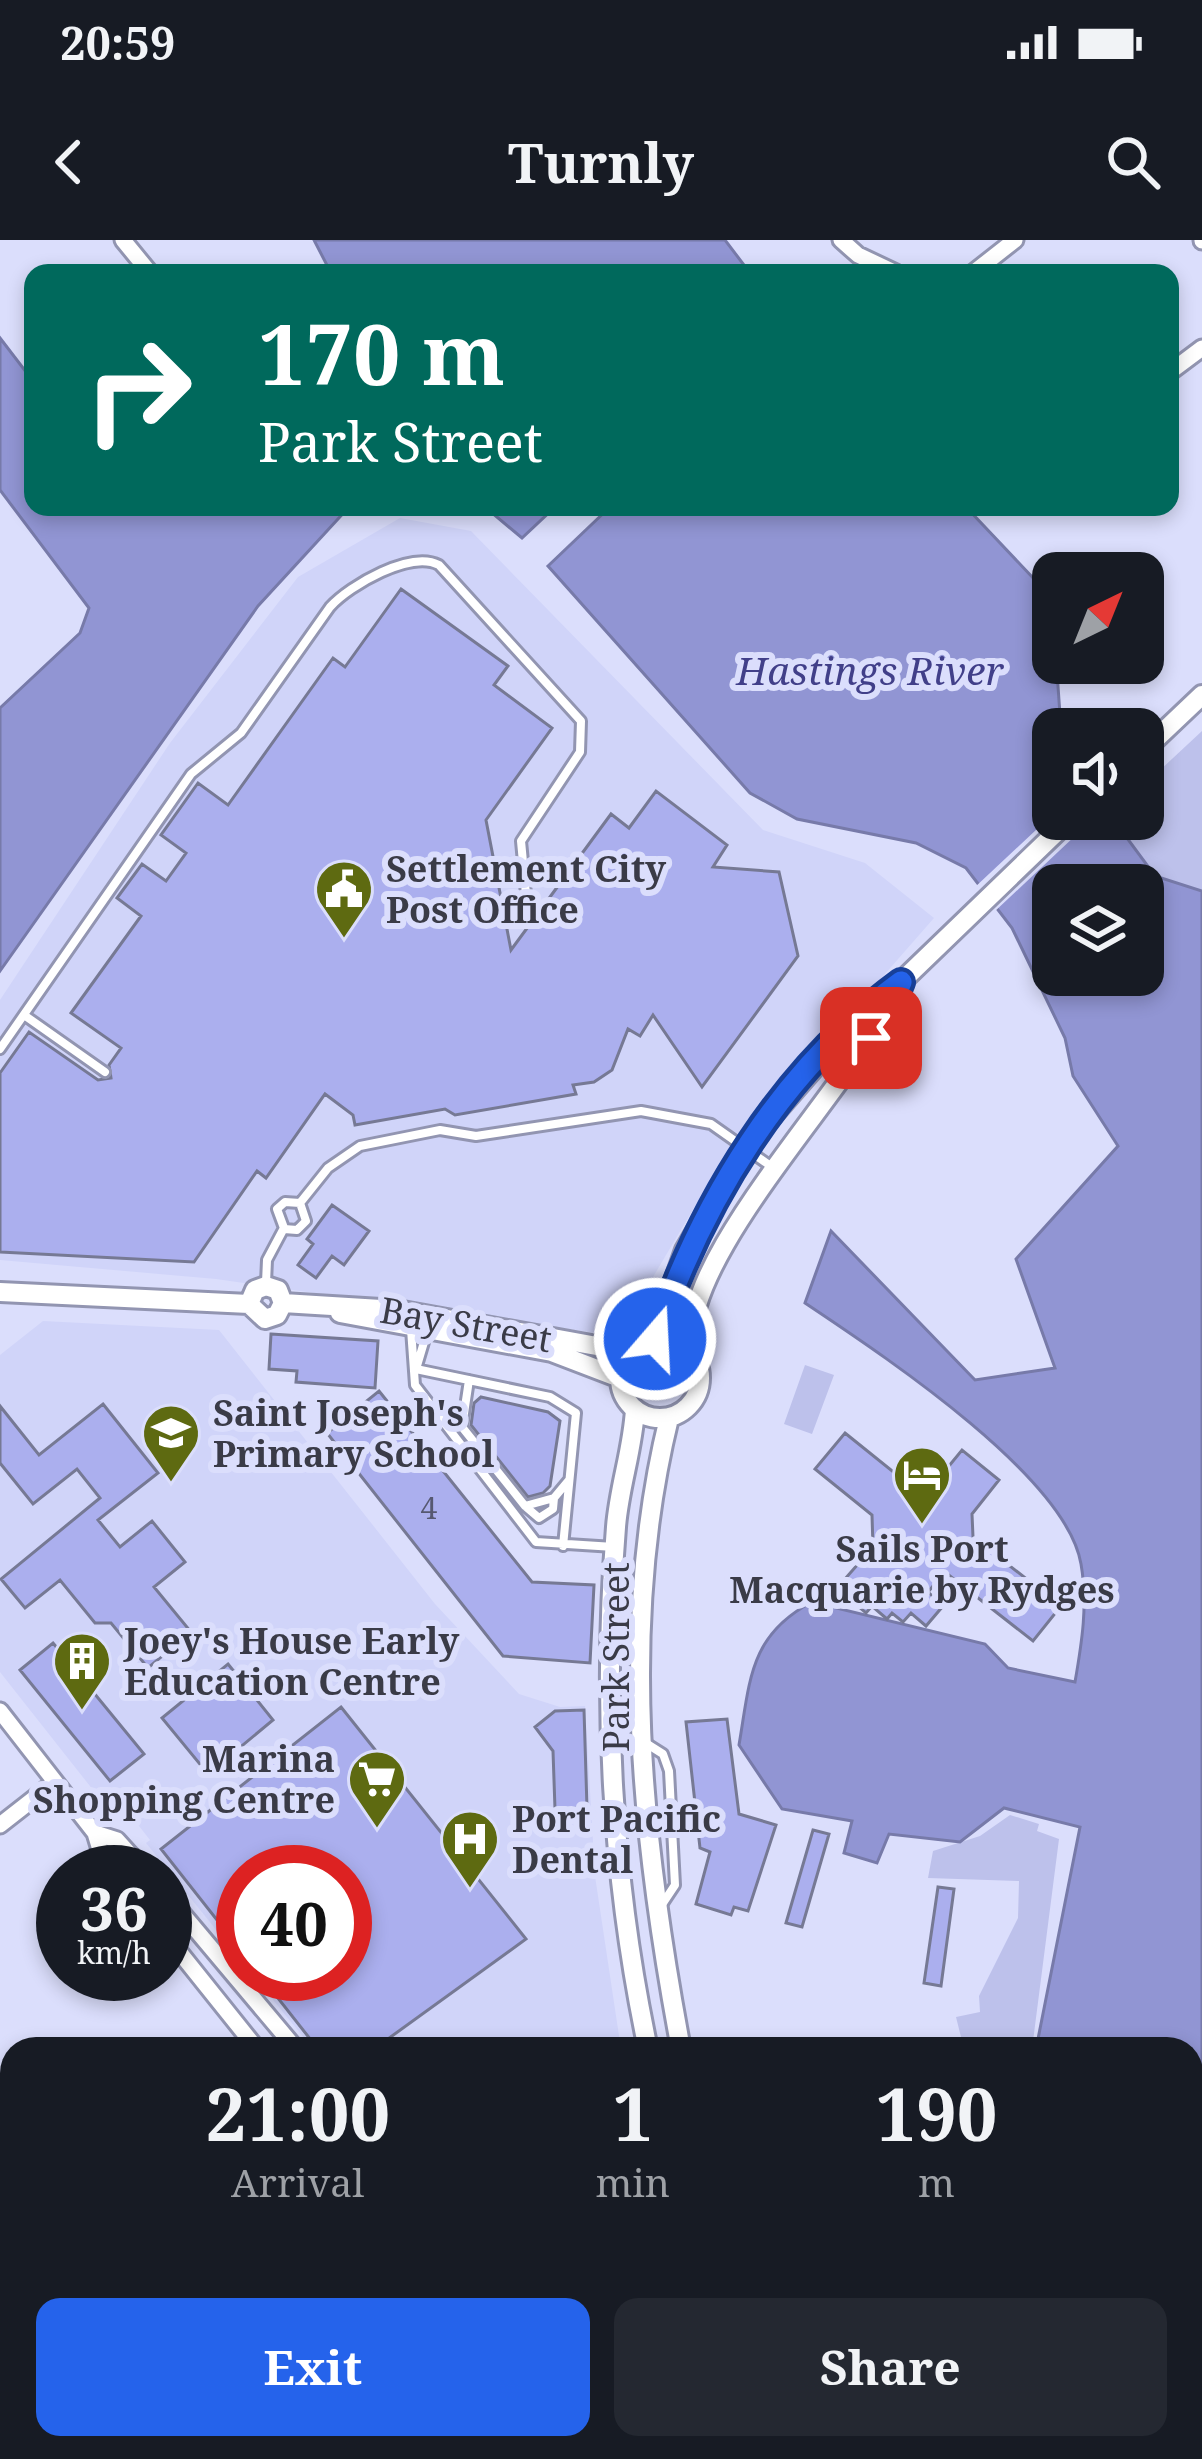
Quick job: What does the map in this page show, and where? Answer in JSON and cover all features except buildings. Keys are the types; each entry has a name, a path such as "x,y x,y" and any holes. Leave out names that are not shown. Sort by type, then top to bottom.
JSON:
{"street":[{"path":"123,240 143,264"},
{"path":"842,240 877,264"},
{"path":"984,264 1015,240"},
{"path":"1164,731 1202,695"},
{"path":"655,1339 686,1250 745,1147 868,1006 901,982 1048,840"},
{"path":"692,1353 681,1344 655,1339 630,1352 621,1364 620,1378 635,1409 669,1418 692,1403 701,1377 689,1331 699,1297 773,1168 886,1019 901,982"},
{"path":"249,1304 254,1290 266,1286 292,1304"},
{"name":"Bay Street","path":"0,1292 249,1304 258,1317 271,1319 292,1304 397,1310 630,1352"},
{"name":"Bay Street","path":"292,1304 552,1352 620,1378"},
{"name":"Park Street","path":"635,1409 615,1547 616,1820 645,2037"},
{"name":"Park Street","path":"669,1418 646,1550 643,1741 656,1913 679,2037"},
{"path":"0,1711 101,1845"},
{"path":"0,1825 55,1782"},
{"path":"95,1833 122,1845"},
{"path":"192,1925 286,2037"},
{"path":"192,1968 247,2037"}],"lane":[{"path":"0,1049 191,773 252,720 330,607 348,591 415,561 439,566 581,721 580,752 521,841 526,894"},
{"path":"24,1015 104,1072"},
{"path":"300,1202 306,1220 297,1230 284,1228 276,1215 280,1205 300,1202 328,1168 360,1146 440,1130 476,1136 641,1111 711,1124 773,1168"},
{"path":"266,1286 267,1260 284,1228"},
{"path":"419,1330 415,1385 504,1507 536,1542 615,1547"},
{"path":"416,1369 410,1351 419,1330"},
{"path":"416,1369 550,1397 577,1413 563,1546"},
{"path":"469,1380 462,1427 525,1506 554,1498 570,1478"}],"shaded area":[{"path":"400,518 471,531 763,830 865,863 934,918 723,1159 618,1336 216,1279 0,1260 0,1000 170,743 298,577"},
{"path":"1202,731 1202,891 1164,879 1164,864 1146,864 1128,840 1164,840 1164,766"},
{"path":"43,1321 219,1330 435,1604 519,1694 560,1707 585,1706 595,1876 619,2037 303,2037 274,2001 372,2001 372,1845 216,1845 216,1930 192,1900 192,1845 148,1845 150,1840 132,1817 97,1795 0,1672 0,1355"},
{"path":"805,1365 834,1375 812,1434 784,1424"},
{"path":"1010,1815 1039,1824 1037,1831 1059,1839 1034,2037 961,2037 956,2017 980,2012 979,1996 1018,1918 1019,1881 928,1878 933,1851 980,1836"}],"water":[{"path":"314,240 725,240 743,264 326,264"},
{"path":"0,338 24,369 24,516 341,516 258,606 0,971 0,708 80,633 89,608 0,490"},
{"path":"496,516 545,516 522,538"},
{"name":"Hastings River","path":"601,516 975,516 1032,577 1032,684 1058,684 1060,708 1032,708 1032,840 1128,840 1146,864 1032,864 1032,970 1012,928 966,868 916,843 797,819 750,793 548,566"},
{"path":"1164,879 1202,891 1202,2037 1038,2037 1080,1827 1004,1808 960,1842 889,1834 877,1863 844,1853 852,1821 782,1809 739,1745 750,1680 764,1645 791,1615 812,1602 985,1644 1008,1668 1075,1682 1083,1579 1068,1529 1042,1493 965,1418 805,1303 831,1231 975,1380 1055,1368 1016,1259 1118,1146 1073,1076 1065,1038 1045,996 1164,996"}],"pier":[{"path":"1032,834 1032,840 1071,840 1045,864 1032,864 1032,876 993,913 974,888"}],"place":[{"name":"Settlement City Post Office","path":"344,940"},
{"name":"Saint Joseph's Primary School","path":"171,1484"},
{"name":"Sails Port Macquarie by Rydges","path":"922,1526"},
{"name":"Joey's House Early Education Centre","path":"82,1712"},
{"name":"Marina Shopping Centre","path":"377,1830"},
{"name":"Port Pacific Dental","path":"470,1890"}],"route":[{"path":"655,1339 686,1250 745,1147 868,1006 901,982 886,1019 871,1038"}]}
